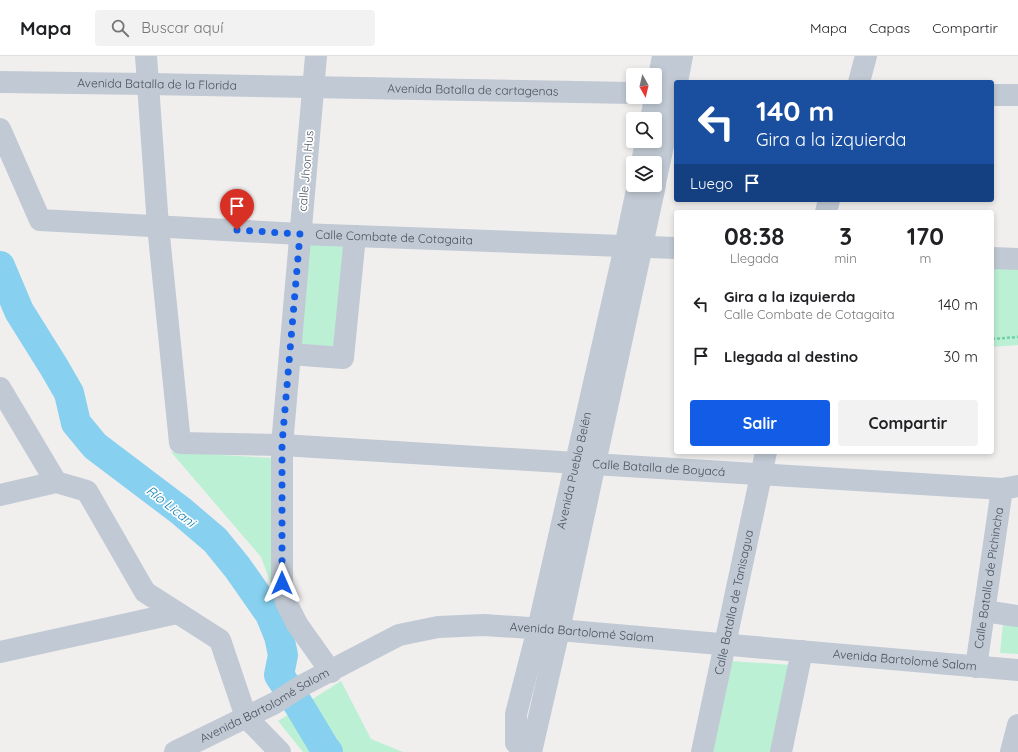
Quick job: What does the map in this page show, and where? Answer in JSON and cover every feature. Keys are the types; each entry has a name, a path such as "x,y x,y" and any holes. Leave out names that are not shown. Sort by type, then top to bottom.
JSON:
{"street":[{"path":"146,56 158,226"},
{"name":"calle Jhon Hus","path":"316,56 282,444 282,583 286,602 297,624 331,672"},
{"name":"Avenida Pueblo Belén","path":"659,156 669,90 663,56"},
{"name":"Avenida Pueblo Belén","path":"655,112 669,90 682,56"},
{"path":"860,80 866,56"},
{"name":"Avenida Batalla de la Florida","path":"0,82 313,87"},
{"name":"Avenida Batalla de cartagenas","path":"313,87 626,93"},
{"path":"994,95 1018,95"},
{"name":"Calle Combate de Cotagaita","path":"0,128 40,220 300,234 674,248"},
{"name":"Avenida Pueblo Belén","path":"633,247 637,192"},
{"name":"Avenida Pueblo Belén","path":"531,752 548,629 633,247 652,192"},
{"name":"Calle Batalla de Boyacá","path":"158,226 180,443 282,444 585,464 1010,488"},
{"path":"290,354 342,358 354,236"},
{"path":"994,258 1018,258"},
{"path":"0,388 56,482"},
{"name":"Calle Batalla de Tanisagua","path":"702,752 765,454"},
{"path":"0,495 56,482 87,491 145,592 220,640 246,717 280,752"},
{"name":"Calle Batalla de Pichincha","path":"976,667 984,611 1010,488"},
{"path":"984,611 1018,616"},
{"path":"0,652 176,613"},
{"name":"Avenida Bartolomé Salom","path":"175,752 275,703 303,685 331,672 399,635 438,627 484,625 548,629 1018,670"},
{"name":"Avenida Pueblo Belén","path":"525,752 516,743 516,714 548,629"},
{"path":"781,752 802,651"},
{"path":"1011,752 1018,725"}],"path":[{"path":"994,339 1018,337"}],"green space":[{"path":"306,240 347,244 338,347 298,344"},
{"path":"994,250 1018,252 1018,345 994,347"},
{"path":"171,452 273,458 274,592 261,557"},
{"path":"1003,623 1018,626 1018,654 1000,653"},
{"path":"731,661 792,665 774,752 711,752"},
{"path":"341,681 371,739 403,752 303,752 278,721"}],"waterway":[{"name":"Río Licani","path":"0,266 19,311 69,393 76,423 95,446 181,511 215,540 237,567 270,614 279,636 283,655 279,675 328,752"}],"route":[{"path":"237,230 300,234 282,444 282,583"}]}
